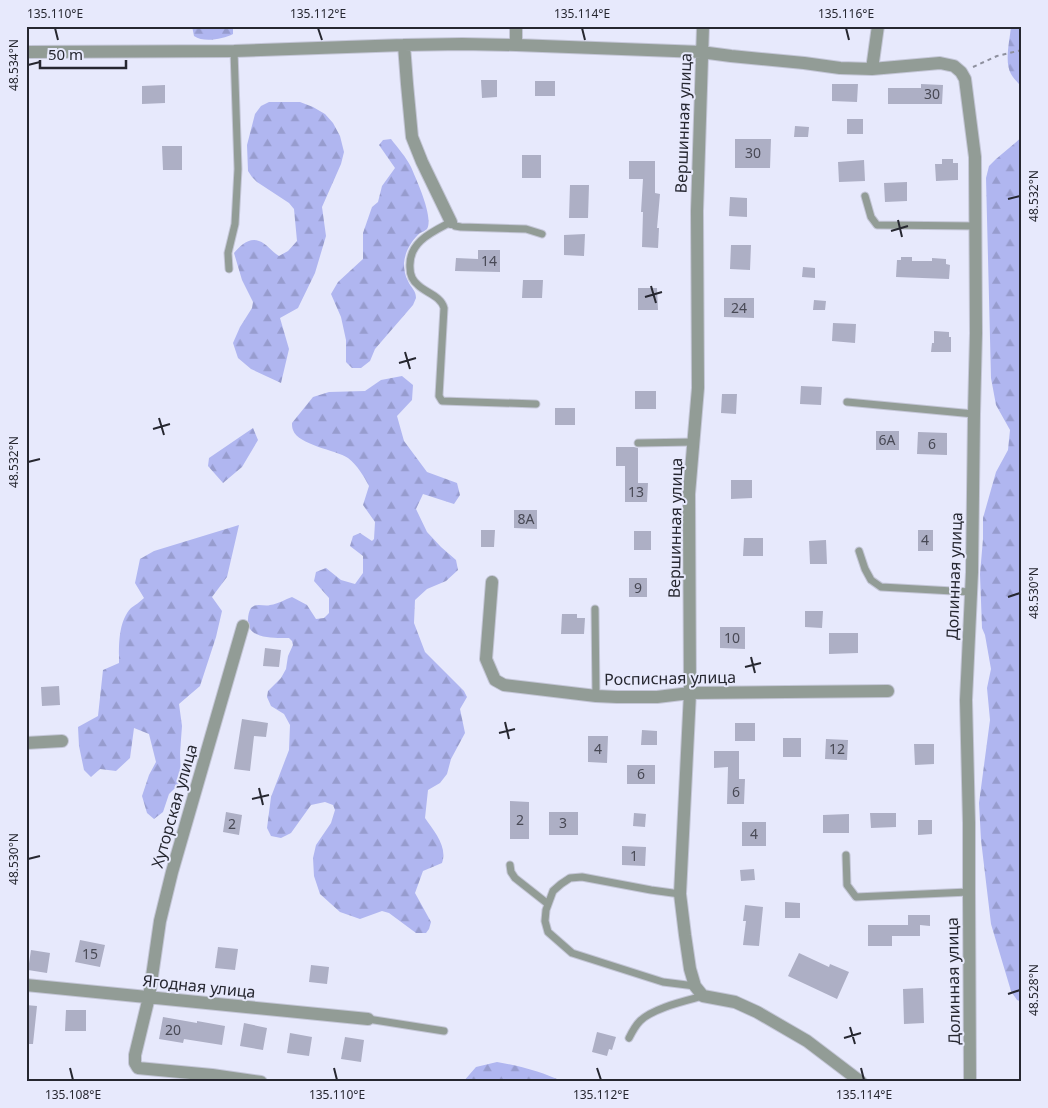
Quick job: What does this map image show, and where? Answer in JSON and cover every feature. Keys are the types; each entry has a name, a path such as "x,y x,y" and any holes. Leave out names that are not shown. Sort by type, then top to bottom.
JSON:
{"street":[{"path":"516,26 516,45"},
{"name":"Вершинная улица","path":"699,991 689,962 680,894 690,693 689,494 698,388 697,212 703,26"},
{"path":"872,69 878,26"},
{"path":"404,45 412,137 451,222"},
{"path":"26,52 234,51 404,45 516,45 701,52 840,68 872,69 940,63 954,66 961,72"},
{"name":"Долинная улица","path":"961,72 965,79 975,157 974,414 971,592 966,700 969,824 970,1082"},
{"name":"Росписная улица","path":"492,582 486,659 495,680 504,685 596,696 657,697 690,693 888,691"},
{"name":"Хуторская улица","path":"211,1079 138,1068 135,1055 149,998 160,921 172,872 243,626"},
{"path":"26,743 62,741"},
{"name":"Ягодная улица","path":"26,985 368,1019"},
{"path":"699,991 735,1002 757,1012 808,1041 861,1082"},
{"path":"211,1079 261,1082"}],"lane":[{"path":"229,269 228,252 235,224 238,170 234,51"},
{"path":"865,196 871,217 876,225 975,226"},
{"path":"536,404 445,402 440,399 444,308 440,300 425,291 413,280 409,264 416,245 422,238 451,222 455,226 461,227 526,229 542,234"},
{"path":"848,402 974,414"},
{"path":"638,443 693,442"},
{"path":"859,551 871,580 881,587 971,592"},
{"path":"595,609 596,696"},
{"path":"846,855 847,885 856,897 969,892"},
{"path":"510,865 511,872 515,878 548,904"},
{"path":"680,894 582,878 570,878 553,892 544,921 548,932 572,953 663,982 699,991"},
{"path":"629,1038 640,1020 699,991"},
{"path":"368,1019 444,1031"}],"path":[{"path":"961,72 997,56 1022,50"}],"green space":[{"path":"192,26 233,26 233,34 219,39 208,40 194,36"},
{"path":"1011,26 1022,26 1022,87 1009,69 1008,51"},
{"path":"269,102 300,102 325,114 333,123 340,136 344,152 341,164 322,207 326,236 315,273 298,308 280,318 289,349 281,383 251,369 238,358 233,343 252,308 253,302 242,280 234,253 245,243 255,240 264,244 279,256 288,251 297,241 294,209 289,203 257,182 248,171 247,145 255,114 261,106"},
{"path":"1022,137 1022,1002 1017,1000 1011,991 991,924 981,840 979,803 990,720 987,688 991,669 982,628 980,574 983,518 996,472 1008,450 1010,430 996,405 991,378 986,178 989,166"},
{"path":"391,139 411,167 424,198 429,223 427,229 420,233 409,246 405,259 405,275 416,298 413,305 375,349 370,361 361,368 352,368 346,362 346,340 341,317 331,294 338,282 363,259 363,233 372,207 378,202 382,186 395,168 379,145 383,140"},
{"path":"402,376 413,385 412,400 397,416 404,441 427,472 457,483 460,495 454,504 423,494 416,509 427,532 456,560 458,570 446,581 427,589 415,600 414,623 425,652 464,691 467,697 460,709 465,733 451,759 447,774 440,783 428,790 425,818 442,845 443,857 442,863 423,871 415,893 431,922 426,933 416,933 389,913 382,911 360,919 340,912 320,894 314,876 313,858 316,845 331,823 335,810 333,805 325,802 311,805 291,833 281,838 271,836 267,828 271,797 289,750 290,725 284,714 271,706 267,697 268,691 281,678 286,669 288,656 293,645 289,638 269,638 256,634 249,626 248,619 253,606 279,603 292,597 307,605 316,619 324,618 329,613 329,598 314,581 316,572 326,568 341,580 355,584 363,573 363,556 350,546 353,536 360,533 372,541 374,539 375,522 363,505 369,486 357,467 348,458 302,440 293,430 292,423 313,397 329,392 365,391 381,380"},
{"path":"253,428 258,440 242,467 223,483 208,466 209,458"},
{"path":"239,525 227,577 212,597 222,611 216,637 200,686 179,704 182,726 180,753 181,782 169,794 163,812 154,819 147,813 142,796 149,775 156,762 149,734 134,728 130,758 116,771 100,769 91,777 84,770 79,746 78,727 98,716 103,670 119,663 121,627 131,608 144,598 135,583 140,559 154,551"},
{"path":"497,1062 515,1065 564,1082 463,1082 476,1067"}],"building":[{"path":"481,80 497,80 497,97 482,98"},
{"path":"535,81 555,81 555,96 535,96"},
{"path":"832,84 858,84 857,102 832,101"},
{"path":"921,84 943,85 942,104 888,104 888,88 921,88"},
{"path":"165,85 165,103 142,104 142,86"},
{"path":"847,119 863,119 863,134 847,134"},
{"path":"795,126 809,127 808,137 794,137"},
{"path":"735,139 771,139 770,168 735,168"},
{"path":"162,146 182,146 182,170 163,170"},
{"path":"522,155 541,155 541,178 522,178"},
{"path":"942,159 953,159 953,163 958,163 958,180 936,181 935,164 942,164"},
{"path":"864,160 865,181 839,182 838,162"},
{"path":"629,161 655,161 655,193 660,194 657,228 659,228 658,248 642,247 643,212 641,212 643,179 629,179"},
{"path":"907,182 907,201 885,202 884,183"},
{"path":"570,185 589,185 588,218 569,218"},
{"path":"730,197 747,198 747,217 729,216"},
{"path":"585,234 584,256 564,255 564,235"},
{"path":"731,245 751,245 750,270 730,269"},
{"path":"478,250 500,250 500,272 455,271 456,258 478,259"},
{"path":"901,257 912,257 912,261 932,261 932,258 946,259 946,264 950,265 949,279 896,277 897,260 901,260"},
{"path":"803,267 815,268 815,278 802,277"},
{"path":"523,280 543,280 542,298 522,298"},
{"path":"638,288 657,288 658,310 638,310"},
{"path":"724,298 754,298 754,318 724,317"},
{"path":"814,300 826,301 825,310 813,310"},
{"path":"833,323 856,324 855,343 832,341"},
{"path":"934,331 949,332 951,352 931,352 932,343 934,343"},
{"path":"801,386 822,387 821,405 800,404"},
{"path":"635,391 656,391 656,409 635,409"},
{"path":"722,394 737,394 736,414 721,413"},
{"path":"555,408 575,408 575,425 555,425"},
{"path":"876,431 899,431 899,450 876,450"},
{"path":"918,432 947,433 947,455 917,454"},
{"path":"616,447 638,448 638,483 648,483 647,502 625,502 625,466 616,466"},
{"path":"731,480 752,480 752,498 731,499"},
{"path":"514,510 537,510 537,529 514,528"},
{"path":"481,530 495,530 494,547 481,547"},
{"path":"918,530 933,530 933,551 918,551"},
{"path":"634,531 651,531 651,550 634,550"},
{"path":"744,538 763,538 763,556 743,556"},
{"path":"826,540 827,564 810,564 809,541"},
{"path":"629,578 647,578 647,597 629,597"},
{"path":"805,611 823,611 822,628 805,627"},
{"path":"562,614 577,614 577,618 585,618 584,634 561,634"},
{"path":"720,627 745,627 745,649 720,648"},
{"path":"829,633 858,633 858,653 829,654"},
{"path":"265,648 281,650 279,667 263,666"},
{"path":"59,686 60,705 42,706 41,687"},
{"path":"242,719 268,723 266,737 254,736 250,771 234,769"},
{"path":"735,723 755,723 755,741 735,741"},
{"path":"642,730 657,731 657,745 641,745"},
{"path":"588,736 608,736 607,763 588,762"},
{"path":"783,738 801,738 801,757 783,757"},
{"path":"826,739 848,740 847,760 825,759"},
{"path":"914,744 934,744 934,764 915,765"},
{"path":"714,751 739,751 739,779 745,779 744,804 727,804 728,767 714,768"},
{"path":"627,765 655,765 655,784 627,784"},
{"path":"510,801 529,802 529,839 510,839"},
{"path":"226,812 242,815 239,835 223,832"},
{"path":"549,812 578,812 578,835 549,835"},
{"path":"634,813 646,814 645,827 633,826"},
{"path":"870,813 896,813 896,827 871,828"},
{"path":"849,814 849,833 823,833 823,815"},
{"path":"918,820 932,820 932,834 918,835"},
{"path":"742,822 766,822 766,846 742,846"},
{"path":"622,846 646,847 645,866 622,865"},
{"path":"754,869 755,880 741,881 740,870"},
{"path":"785,902 800,903 800,918 785,918"},
{"path":"745,905 763,907 759,946 743,945 746,921 743,921"},
{"path":"908,915 930,915 930,926 920,925 920,936 892,936 892,946 868,946 868,925 908,925"},
{"path":"80,940 105,945 100,967 75,962"},
{"path":"218,947 238,949 235,970 215,968"},
{"path":"31,950 50,953 47,973 28,970"},
{"path":"799,953 829,967 830,964 849,972 837,999 788,976"},
{"path":"311,965 329,967 327,984 309,982"},
{"path":"923,988 924,1023 904,1024 903,989"},
{"path":"26,1005 37,1006 33,1044 26,1044"},
{"path":"66,1010 86,1010 86,1031 65,1031"},
{"path":"163,1017 225,1026 222,1045 184,1039 183,1043 159,1039"},
{"path":"244,1023 267,1028 263,1050 240,1046"},
{"path":"597,1032 616,1037 612,1050 609,1049 607,1056 592,1052"},
{"path":"290,1033 312,1037 309,1056 287,1053"},
{"path":"345,1037 364,1040 361,1062 341,1059"}]}
